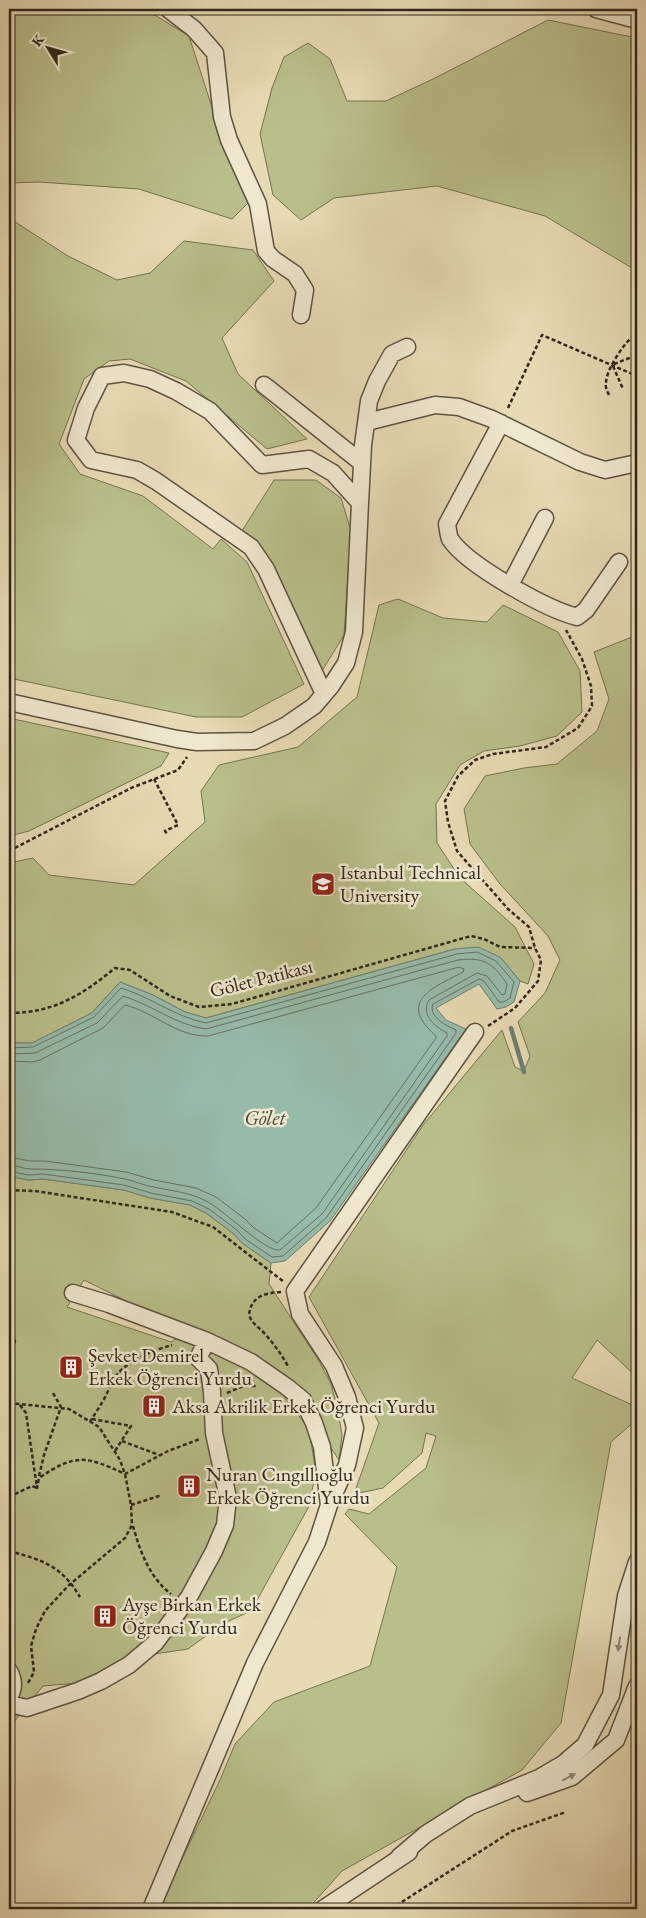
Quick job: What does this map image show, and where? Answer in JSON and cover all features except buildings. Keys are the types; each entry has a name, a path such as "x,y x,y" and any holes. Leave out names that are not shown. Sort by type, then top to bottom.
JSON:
{"street":[{"path":"168,9 194,29 215,53 222,117 229,140 258,204 266,251 273,259 295,274 305,290 301,315"},
{"path":"596,9 637,20"},
{"path":"9,702 197,742 254,741 284,726 314,706 346,663 354,632 362,463 369,400 377,380 392,354 407,347"},
{"path":"324,694 266,569 251,547 156,481 137,470 91,460 76,440 86,408 102,376 124,372 150,379 176,391 210,411 262,465 309,459 333,473 360,503"},
{"path":"264,385 362,463"},
{"path":"367,422 435,406 460,407 501,423 580,462 605,470 637,464"},
{"path":"501,423 447,524 449,537 460,551 510,585 561,613 577,617 586,610 620,562"},
{"path":"510,585 545,518"},
{"path":"151,1909 255,1663 317,1542 329,1504 347,1465 355,1428 347,1398 334,1366 300,1314 295,1291 475,1032"},
{"path":"73,1293 109,1304 206,1341 251,1362 288,1387 303,1400 314,1422 322,1447 329,1504"},
{"path":"9,1704 27,1708 94,1684 129,1665 155,1642 189,1597 214,1551 225,1525 228,1498 214,1433 209,1369 198,1358 206,1341"},
{"path":"324,1909 399,1857 426,1834 470,1806 539,1778 563,1764 586,1745 612,1695 626,1596 637,1562"},
{"path":"9,1671 13,1680 11,1693"},
{"path":"399,1857 491,1806 572,1777 616,1740 637,1686"}],"path":[{"path":"501,423 542,335 613,364 637,376"},
{"path":"608,395 606,382 613,364 625,342 632,337"},
{"path":"613,364 637,355"},
{"path":"613,364 623,389"},
{"path":"475,1032 493,1024 515,1008 538,980 541,960 535,948 529,927 508,909 458,851 448,822 445,801 458,776 474,760 493,754 546,746 578,728 592,706 591,686 582,660 564,624"},
{"path":"9,851 131,788 178,770 197,742"},
{"path":"154,779 178,825 165,831 167,834"},
{"name":"Gölet Patikası","path":"9,1014 46,1009 74,998 88,990 115,968 130,970 170,996 199,1007 232,1004 471,936 484,939 500,947 535,948"},
{"path":"9,1190 35,1191 172,1212 214,1227 295,1291"},
{"path":"9,1328 15,1341 9,1356"},
{"path":"91,1420 106,1396 112,1381 122,1370 151,1352 176,1343"},
{"path":"52,1393 61,1407"},
{"path":"9,1403 69,1409 91,1420 99,1427 115,1451 125,1474 132,1505 132,1525 141,1555 155,1578 169,1593 180,1598 189,1597"},
{"path":"20,1405 26,1413 37,1488"},
{"path":"37,1488 44,1455 61,1407"},
{"path":"91,1420 131,1426 115,1451"},
{"path":"125,1474 160,1455 214,1433"},
{"path":"122,1441 160,1455"},
{"path":"39,1478 76,1459 88,1459 102,1463 125,1474"},
{"path":"9,1497 32,1486 37,1488"},
{"path":"132,1505 162,1495"},
{"path":"11,1693 25,1688 34,1672 31,1646 36,1628 45,1611 72,1583 125,1538 132,1525"},
{"path":"9,1551 38,1558 57,1569 72,1583 80,1596"},
{"path":"391,1909 512,1831 566,1812"}],"green space":[{"path":"9,9 145,9 189,36 221,135 248,203 232,219 139,189 39,182 9,183"},
{"path":"548,20 637,38 637,271 545,216 437,186 334,198 301,220 273,195 260,134 272,88 284,57 308,43 330,59 347,101 386,101"},
{"path":"9,218 68,256 117,280 150,273 184,241 253,250 274,281 222,338 238,374 307,439 267,449 186,381 130,359 109,361 84,379 59,444 80,474 143,496 213,549 221,539 247,562 304,684 242,717 196,717 9,678"},
{"path":"274,480 316,480 341,498 351,531 344,635 322,671 240,534"},
{"path":"398,599 443,618 487,622 503,605 558,632 580,671 582,712 557,736 520,746 484,751 460,765 436,804 437,843 460,878 515,927 534,964 528,984 520,981 500,957 455,949 206,1018 185,1012 153,995 120,982 92,1013 32,1043 9,1043 9,863 33,858 49,875 134,885 205,822 201,791 219,765 298,747 357,697 379,605"},
{"path":"637,635 637,1377 597,1340 572,1378 637,1407 637,1419 611,1442 561,1723 522,1770 342,1871 308,1909 160,1909 235,1744 274,1702 370,1666 397,1567 345,1514 349,1509 369,1514 426,1468 436,1436 426,1433 422,1453 383,1488 354,1494 379,1423 309,1297 423,1125 502,1030 515,1067 524,1071 530,1056 518,1022 545,993 560,960 548,936 500,884 470,844 464,809 485,776 557,764 597,731 609,699 594,652"},
{"path":"9,718 169,753 161,766 29,831 9,836"},
{"path":"9,1176 28,1180 43,1179 124,1190 150,1198 190,1205 206,1213 234,1234 242,1243 271,1263 269,1284 319,1361 331,1384 342,1435 339,1460 314,1423 303,1400 219,1347 84,1280 67,1307 171,1342 180,1336 237,1359 279,1390 309,1429 316,1473 308,1508 251,1611 222,1624 188,1649 127,1658 78,1683 43,1686 9,1728"}],"water":[{"name":"Gölet","path":"478,947 500,957 520,981 514,1002 506,1007 497,1009 479,984 436,1008 446,1020 466,1029 330,1221 285,1261 271,1263 242,1243 234,1234 206,1213 190,1205 150,1198 124,1190 43,1179 28,1180 9,1176 9,1043 32,1043 92,1013 120,982 153,995 185,1012 206,1018 455,949"}],"waterway":[{"path":"511,1028 524,1072"}],"place":[{"name":"Istanbul Technical University","path":"323,884"},
{"name":"Şevket Demirel Erkek Öğrenci Yurdu","path":"71,1367"},
{"name":"Aksa Akrilik Erkek Öğrenci Yurdu","path":"154,1406"},
{"name":"Nuran Cıngıllıoğlu Erkek Öğrenci Yurdu","path":"189,1486"},
{"name":"Ayşe Birkan Erkek Öğrenci Yurdu","path":"105,1616"}]}
